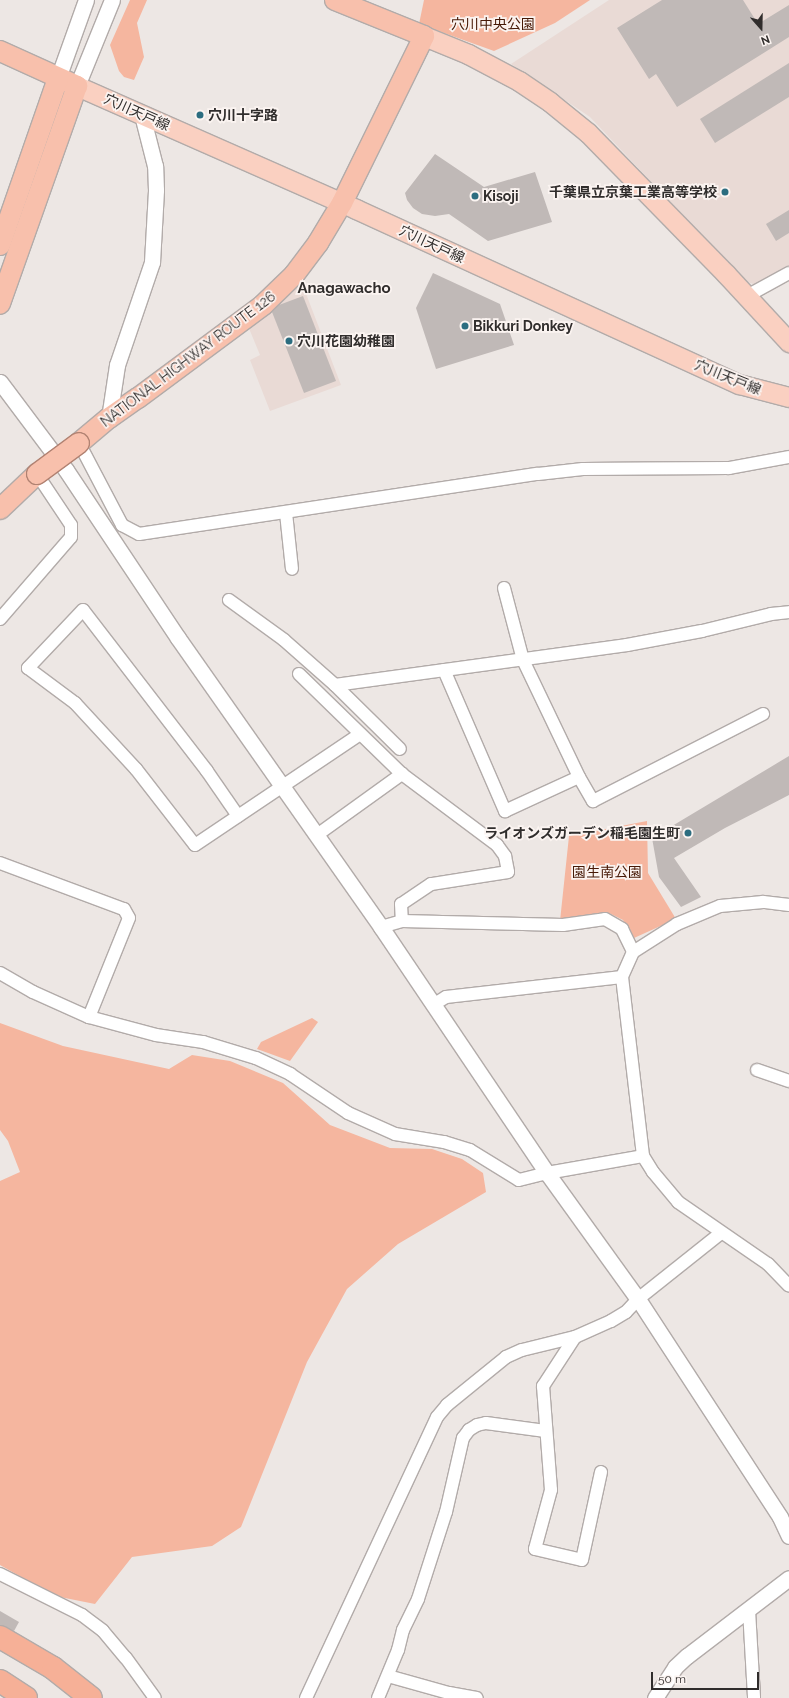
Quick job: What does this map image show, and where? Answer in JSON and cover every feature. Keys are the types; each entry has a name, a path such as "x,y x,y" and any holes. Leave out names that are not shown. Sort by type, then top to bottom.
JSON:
{"highway":[{"path":"335,0 424,36"},
{"name":"NATIONAL HIGHWAY ROUTE 126","path":"0,509 37,474 79,443 109,418 263,305 294,275 318,243 342,203 424,36"},
{"path":"0,51 77,86 0,304"},
{"path":"0,245 58,78"},
{"path":"0,1637 52,1668 91,1698"},
{"path":"0,1681 26,1698"}],"main road":[{"path":"424,36 468,54 519,81 550,102 588,133 747,296 789,342"},
{"name":"穴川天戸線","path":"77,86 342,203 739,384 789,397"}],"street":[{"path":"58,78 86,0"},
{"path":"77,86 112,0"},
{"path":"109,418 117,365 152,262 156,190 155,166 142,115"},
{"path":"747,296 789,273"},
{"path":"0,382 66,470 178,638 281,787 317,835 547,1173 638,1299 780,1517 789,1536"},
{"path":"79,443 122,525 138,534 538,474 583,469 729,468 789,457"},
{"path":"0,619 71,537 71,524 37,474"},
{"path":"286,513 292,568"},
{"path":"504,588 523,660 579,777 593,801 763,714"},
{"path":"229,600 284,640 335,685 400,749"},
{"path":"238,816 207,770 83,610 28,668 75,703 136,769 195,845 360,734"},
{"path":"335,685 523,660 646,641 702,631 770,614 789,612"},
{"path":"444,670 505,811 579,777"},
{"path":"299,674 402,774 497,845 505,856 508,872 431,884 401,904 402,921"},
{"path":"317,835 402,774"},
{"path":"0,863 124,909 129,918 89,1017"},
{"path":"789,905 763,902 720,906 677,924 633,952 622,978 643,1156 653,1172 678,1202 768,1264 789,1286"},
{"path":"380,927 402,921 563,925 605,919 622,929 633,952"},
{"path":"0,973 33,992 89,1017 156,1035 204,1042 256,1058 290,1074 348,1113 395,1134 444,1142 470,1150 519,1180 547,1173 643,1156"},
{"path":"432,1005 446,997 622,978"},
{"path":"756,1070 789,1081"},
{"path":"306,1698 437,1417 446,1404 506,1357 522,1350 575,1338 611,1321 626,1312 638,1299 721,1233"},
{"path":"575,1338 543,1386 545,1431 551,1490 535,1549 582,1560 601,1472"},
{"path":"378,1698 398,1650 403,1630 418,1599 446,1512 463,1438 469,1430 476,1425 486,1423 545,1431"},
{"path":"0,1574 82,1615 103,1632 126,1658 155,1698"},
{"path":"655,1698 676,1667 687,1656 789,1578"},
{"path":"749,1610 754,1698"},
{"path":"388,1676 449,1693 477,1698"}],"shaded area":[{"name":"千葉県立京葉工業高等学校","path":"609,0 789,0 789,266 756,285 745,281 590,117 511,64"},
{"name":"穴川花園幼稚園","path":"300,278 341,385 270,411 250,360 260,355 248,326"}],"green space":[{"path":"130,0 147,0 137,23 144,57 134,80 124,77 119,71 110,45"},
{"name":"穴川中央公園","path":"424,0 590,0 555,23 494,51 419,24"},
{"name":"園生南公園","path":"647,821 648,873 676,919 634,938 623,920 609,913 560,921 569,836"},
{"path":"312,1018 318,1022 290,1061 257,1049 261,1042"},
{"path":"0,1023 63,1046 169,1069 192,1055 230,1061 283,1083 330,1125 390,1148 432,1149 462,1159 483,1173 486,1192 398,1244 347,1289 307,1362 241,1527 212,1546 132,1557 95,1604 55,1596 0,1565 0,1181 20,1172 8,1141 0,1130"}],"building":[{"path":"662,0 743,0 758,24 789,5 789,37 677,107 656,74 649,79 617,28"},
{"path":"789,63 789,97 715,143 700,119"},
{"name":"Kisoji","path":"435,154 484,187 535,172 552,222 488,241 449,214 435,216 422,214 413,208 407,200 405,193"},
{"path":"789,210 789,233 776,241 766,224"},
{"name":"Bikkuri Donkey","path":"433,273 500,304 514,345 436,369 416,308"},
{"path":"303,296 336,381 304,393 272,312 279,305"},
{"name":"ライオンズガーデン稲毛園生町","path":"789,756 789,795 725,828 674,858 701,897 681,907 659,877 652,838"},
{"path":"0,1611 19,1622 14,1631 0,1625"}],"place":[{"name":"穴川十字路","path":"200,115"},
{"name":"千葉県立京葉工業高等学校","path":"725,192"},
{"name":"Kisoji","path":"475,196"},
{"name":"Bikkuri Donkey","path":"465,326"},
{"name":"穴川花園幼稚園","path":"289,341"},
{"name":"ライオンズガーデン稲毛園生町","path":"688,833"}],"district":[{"name":"Anagawacho","path":"344,289"}]}
